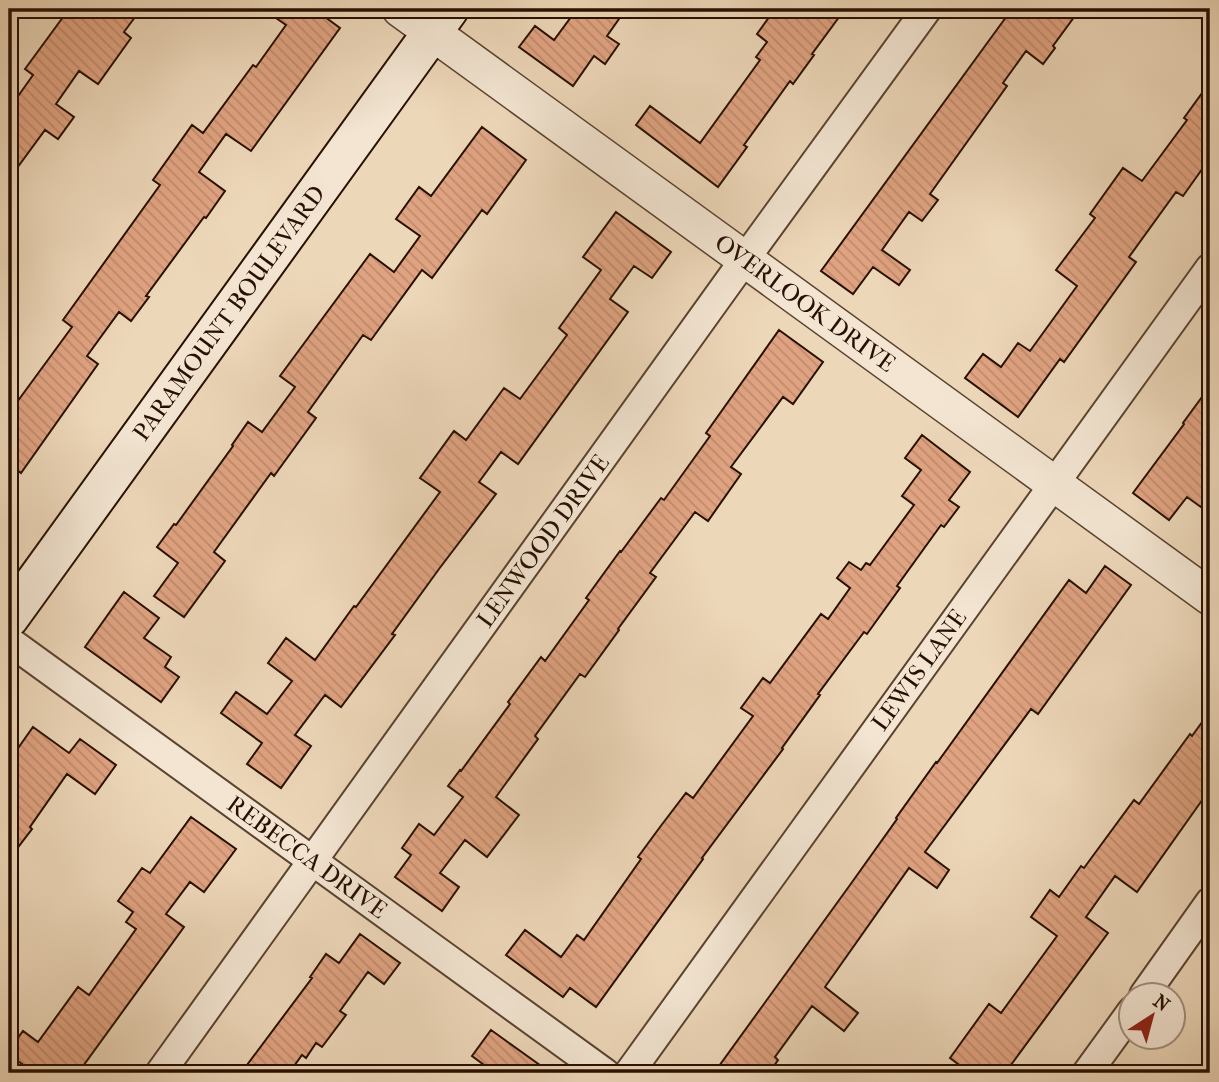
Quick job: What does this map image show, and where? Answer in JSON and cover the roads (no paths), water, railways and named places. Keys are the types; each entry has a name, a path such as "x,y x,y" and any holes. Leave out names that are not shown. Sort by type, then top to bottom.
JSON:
{"main road":[{"name":"PARAMOUNT BOULEVARD","path":"9,618 441,20"}],"street":[{"name":"OVERLOOK DRIVE","path":"400,9 441,20 745,259 1210,597"},
{"name":"LENWOOD DRIVE","path":"159,1073 927,9"},
{"name":"LEWIS LANE","path":"629,1073 1210,268"},
{"name":"REBECCA DRIVE","path":"9,641 605,1073"},
{"path":"1154,981 1210,902"},
{"path":"1087,1073 1118,1030"}]}
